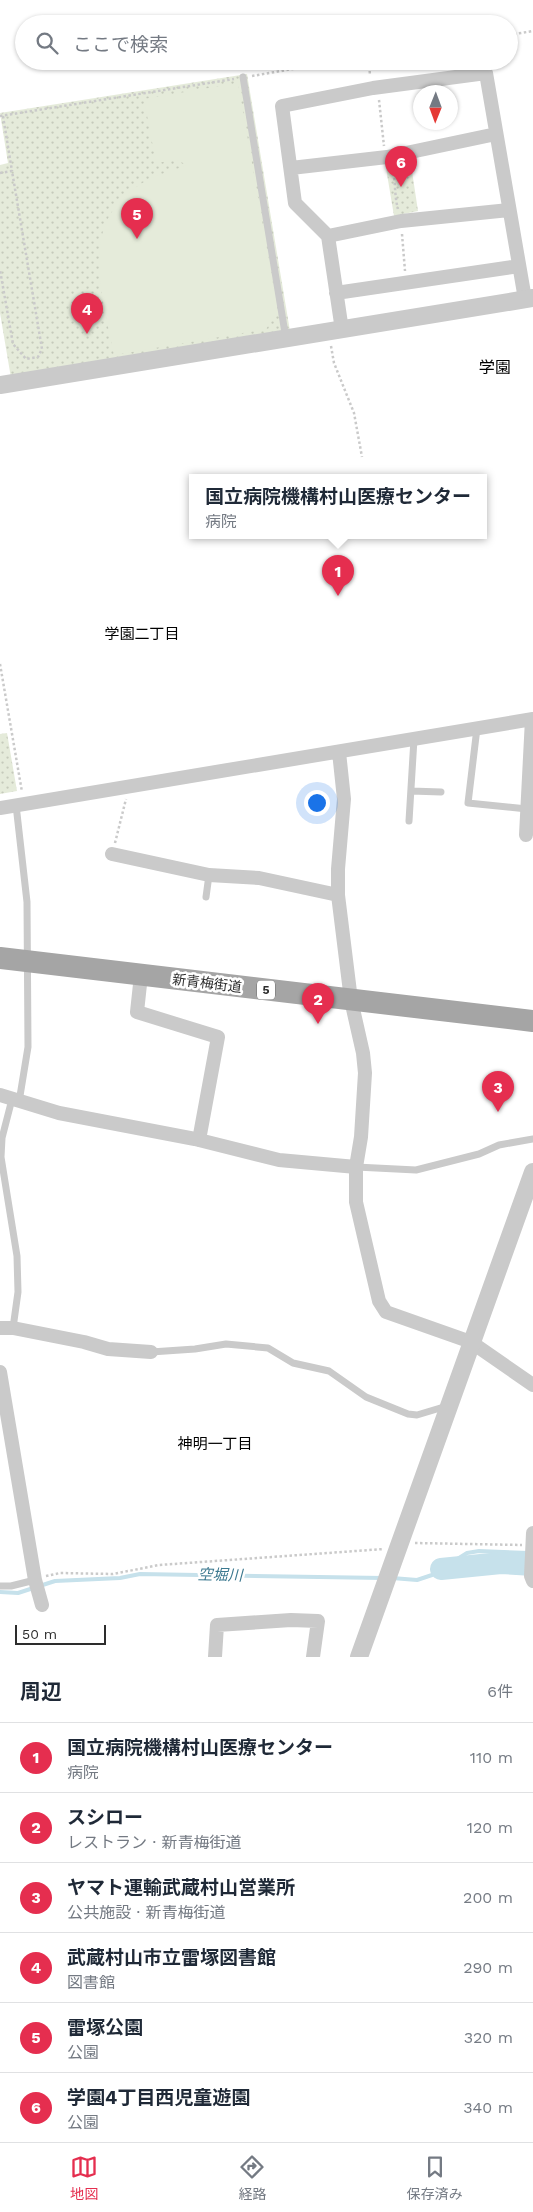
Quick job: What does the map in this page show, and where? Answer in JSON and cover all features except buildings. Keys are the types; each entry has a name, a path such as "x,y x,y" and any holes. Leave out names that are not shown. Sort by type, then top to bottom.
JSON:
{"main road":[{"name":"新青梅街道","path":"0,958 533,1021"}],"street":[{"path":"0,385 286,339 336,335 529,298 519,266 486,72 374,88 282,106 295,203 328,236 336,293 336,335"},
{"path":"290,168 387,157 496,134"},
{"path":"328,236 401,221 509,210"},
{"path":"336,293 519,266"},
{"path":"0,808 532,719 526,835"},
{"path":"339,752 344,799 338,869 338,895 351,1000 363,1053 365,1073 361,1137 356,1167 356,1202 379,1301 386,1312 471,1342 533,1385"},
{"path":"112,854 209,875 259,878 338,895"},
{"path":"141,975 136,1012 218,1037 199,1140"},
{"path":"0,1095 58,1113 199,1140 280,1160 356,1167"},
{"path":"359,1657 533,1172"},
{"path":"7,1328 84,1342 108,1349 151,1352"},
{"path":"0,1372 6,1442 38,1590"},
{"path":"532,1542 532,1579"},
{"path":"215,1657 217,1625 291,1620 318,1621 313,1657"}],"lane":[{"path":"243,77 286,339"},
{"path":"477,728 468,803 527,809"},
{"path":"409,821 414,739"},
{"path":"411,791 441,792"},
{"path":"7,1328 18,1292 17,1256 1,1157 2,1138 11,1103 19,1102 28,1047 27,902 20,804"},
{"path":"206,897 209,875"},
{"path":"356,1167 416,1170 479,1154 499,1145 533,1139"},
{"path":"151,1352 195,1349 226,1344 268,1348 293,1363 329,1371 366,1397 408,1414 417,1415 450,1405"},
{"path":"0,1586 38,1590"}],"path":[{"path":"518,34 533,31"},
{"path":"0,270 12,344 26,359 38,357 42,349 1,116 285,70"},
{"path":"369,70 381,104 382,139 395,181 407,282"},
{"path":"0,173 12,171"},
{"path":"336,335 334,363 354,413 362,457"},
{"path":"0,664 20,804"},
{"path":"112,854 129,787"},
{"path":"38,1590 60,1572 113,1574 136,1568 173,1564 399,1547 532,1542"}],"green space":[{"path":"247,74 290,331 11,378 0,313 0,165 8,163 0,113"},
{"path":"238,83 278,312 266,329 114,355 100,283 99,260 101,238 109,217 123,198 144,182 187,165 177,160 156,163 144,99"},
{"path":"410,158 418,211 394,216 385,162"},
{"path":"7,733 17,791 0,794 0,734"}],"waterway":[{"name":"空堀川","path":"392,1578 417,1580 432,1575 467,1553 479,1551 528,1553"},
{"name":"空堀川","path":"441,1569 501,1563 533,1565"},
{"name":"空堀川","path":"0,1592 18,1593 55,1581 120,1578 140,1574 383,1578"}],"place":[{"name":"学園4丁目西児童遊園","path":"401,187"},
{"name":"雷塚公園","path":"137,239"},
{"name":"武蔵村山市立雷塚図書館","path":"87,334"},
{"name":"国立病院機構村山医療センター","path":"338,596"},
{"name":"スシロー","path":"318,1024"},
{"name":"ヤマト運輸武蔵村山営業所","path":"498,1112"}],"district":[{"name":"学園","path":"495,367"},
{"name":"学園二丁目","path":"142,634"},
{"name":"神明一丁目","path":"215,1444"}]}
